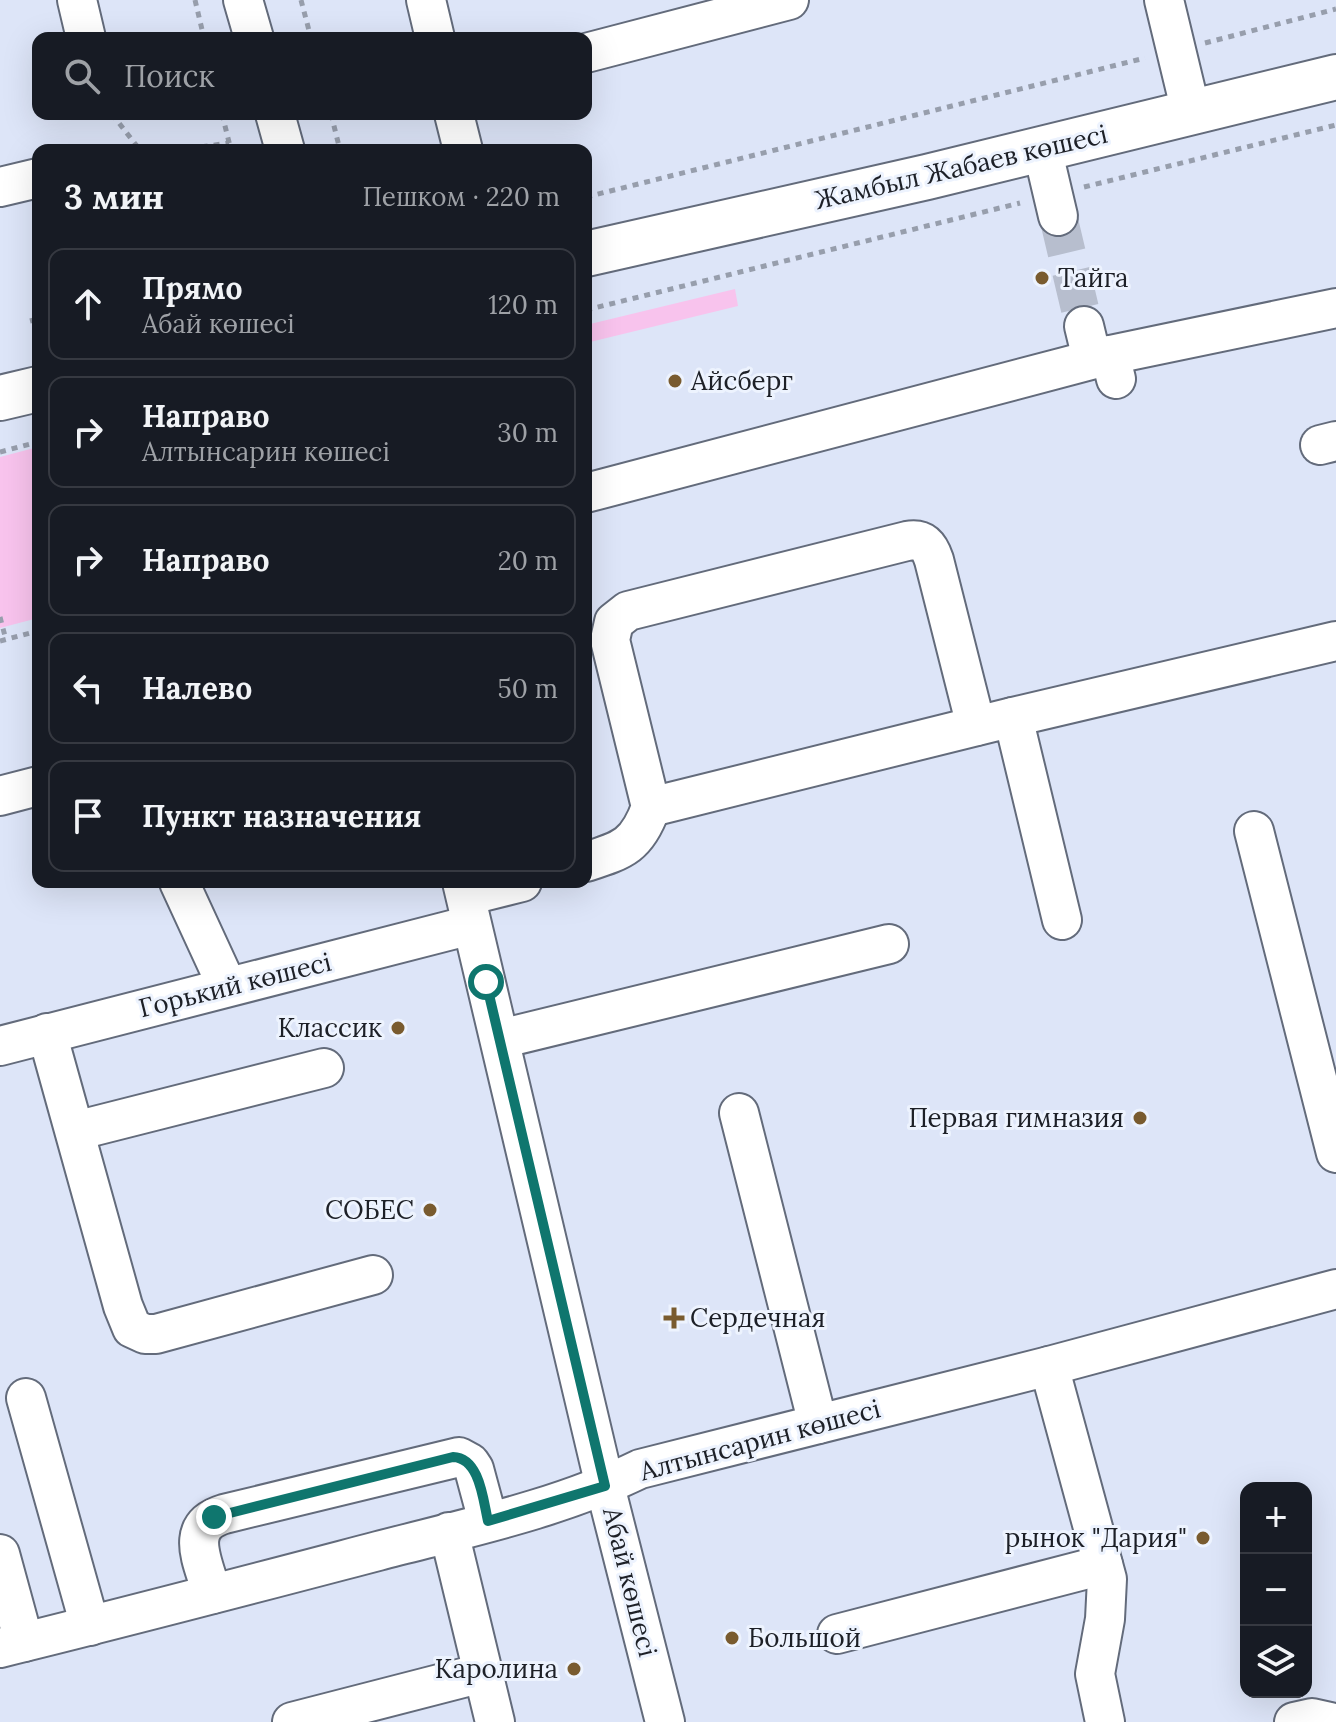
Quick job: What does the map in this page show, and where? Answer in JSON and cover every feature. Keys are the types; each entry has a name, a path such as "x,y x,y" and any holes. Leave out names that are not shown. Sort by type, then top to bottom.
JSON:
{"main road":[{"name":"Жамбыл Жабаев көшесі","path":"592,253 927,177 1336,77"},
{"path":"0,398 32,390"}],"street":[{"path":"77,0 85,32"},
{"path":"243,0 252,32"},
{"path":"426,0 434,32"},
{"path":"592,51 789,0"},
{"path":"1164,0 1191,112"},
{"path":"277,120 283,144"},
{"path":"456,120 462,144"},
{"path":"1042,148 1055,206"},
{"path":"0,187 32,179"},
{"path":"592,491 1101,355 1336,308"},
{"path":"592,860 627,848 645,825 651,807 610,640 614,622 620,614 628,611 913,540 926,543 934,560 976,726"},
{"path":"651,807 1336,641"},
{"path":"1013,717 1062,920"},
{"path":"0,796 32,788"},
{"path":"1254,831 1336,1153"},
{"path":"182,888 227,986"},
{"name":"Горький көшесі","path":"0,1046 227,986 504,888"},
{"name":"Абай көшесі","path":"466,901 605,1486 665,1722"},
{"path":"500,1039 889,944"},
{"path":"47,1033 127,1320 132,1328 140,1333 156,1334 373,1275"},
{"path":"75,1131 324,1068"},
{"path":"739,1113 818,1424"},
{"name":"Алтынсарин көшесі","path":"12,1645 449,1532 605,1486 640,1469 1049,1366 1336,1289"},
{"path":"1049,1366 1107,1579 1107,1599 1095,1674 1105,1722"},
{"path":"26,1398 90,1626"},
{"path":"212,1594 199,1536 207,1522 224,1514 459,1457 474,1469 488,1521"},
{"path":"449,1532 495,1722"},
{"path":"0,1554 12,1645"},
{"path":"837,1634 1103,1565"},
{"path":"292,1722 482,1673"},
{"path":"1294,1722 1312,1718 1330,1722"}],"path":[{"path":"195,0 203,32"},
{"path":"301,0 309,32"},
{"path":"592,196 1336,9"},
{"path":"117,120 135,144"},
{"path":"223,120 229,144"},
{"path":"332,120 338,144"},
{"path":"592,309 1055,206 1336,125"},
{"path":"0,452 32,444"},
{"path":"0,617 3,640 32,633"}],"shaded area":[{"path":"735,289 738,306 592,342 592,324"},
{"path":"32,449 32,620 0,628 0,457"}],"tunnel":[{"path":"1058,216 1084,326"}],"place":[{"name":"Тайга","path":"1042,278"},
{"name":"Айсберг","path":"675,381"},
{"name":"Классик","path":"398,1028"},
{"name":"Первая гимназия","path":"1140,1118"},
{"name":"СОБЕС","path":"430,1210"},
{"name":"Сердечная","path":"674,1318"},
{"name":"рынок \"Дария\"","path":"1203,1538"},
{"name":"Большой","path":"732,1638"},
{"name":"Каролина","path":"574,1669"}],"route":[{"path":"214,1517 453,1457 465,1459 474,1469 488,1521 605,1486 486,982"}]}
